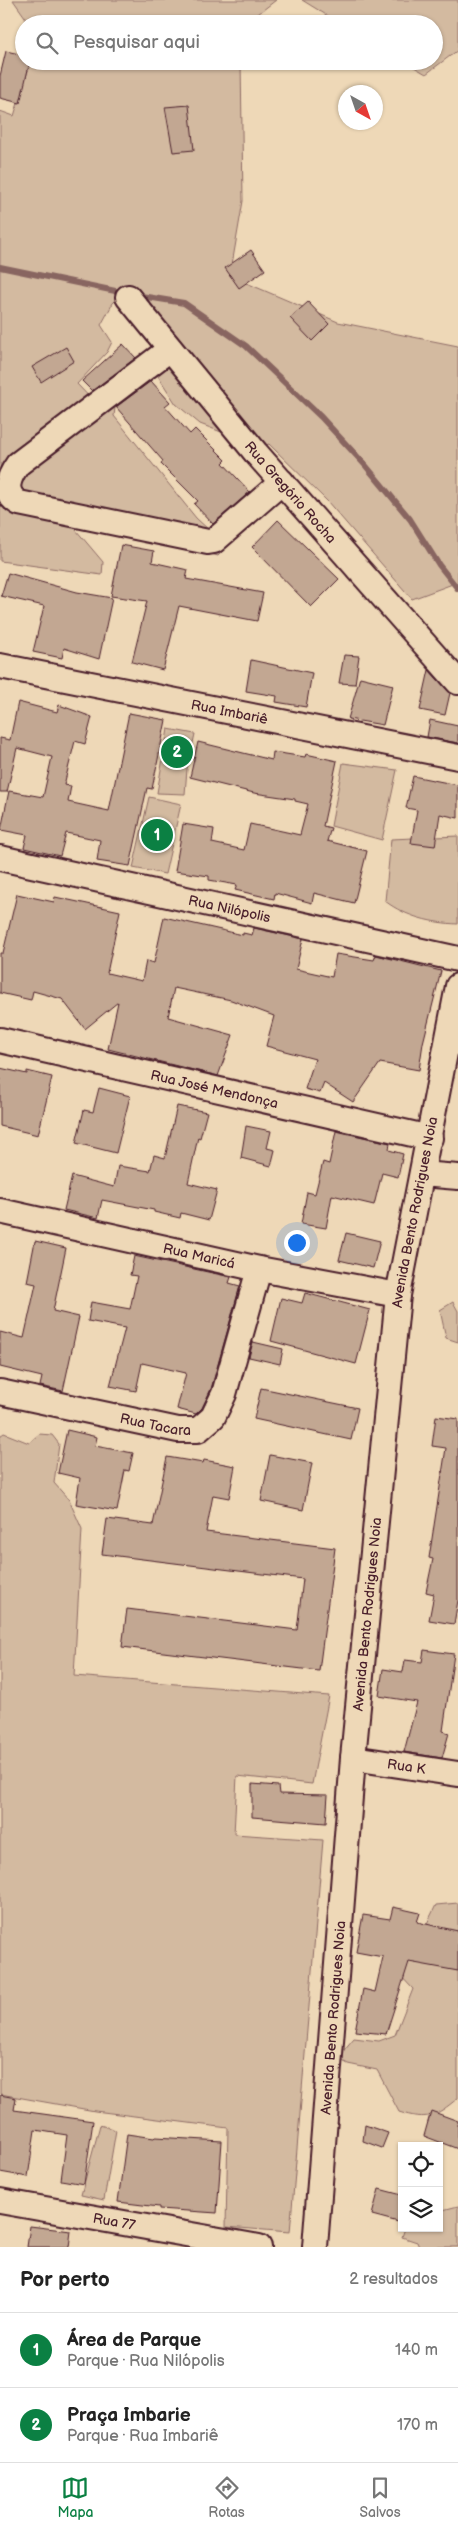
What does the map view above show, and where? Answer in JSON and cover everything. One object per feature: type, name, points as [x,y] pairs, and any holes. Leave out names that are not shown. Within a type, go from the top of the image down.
[{"type":"street","name":"Rua Gregório Rocha","points":[[128,297],[282,482],[458,682]]},
{"type":"street","points":[[170,349],[18,464],[9,476],[8,494],[19,503],[208,542],[214,541],[282,482]]},
{"type":"street","name":"Rua Imbariê","points":[[0,666],[458,757]]},
{"type":"street","name":"Rua Nilópolis","points":[[0,858],[458,959]]},
{"type":"street","name":"Avenida Bento Rodrigues Noia","points":[[316,2247],[353,1758],[398,1295],[458,986]]},
{"type":"street","name":"Rua José Mendonça","points":[[0,1040],[430,1138]]},
{"type":"street","points":[[422,1174],[458,1177]]},
{"type":"street","name":"Rua Maricá","points":[[0,1211],[259,1268],[398,1295]]},
{"type":"street","name":"Rua Tacara","points":[[0,1392],[178,1430],[198,1430],[213,1417],[224,1394],[259,1268]]},
{"type":"street","name":"Rua K","points":[[353,1758],[458,1774]]},
{"type":"street","name":"Rua 77","points":[[0,2201],[259,2247]]},
{"type":"shaded area","points":[[13,0],[276,0],[257,15],[24,15]]},
{"type":"shaded area","points":[[302,0],[458,0],[458,50],[443,61],[443,15],[326,15]]},
{"type":"shaded area","points":[[28,70],[241,70],[243,201],[230,276],[338,322],[458,346],[458,582],[412,599],[327,501],[269,444],[242,453],[224,433],[200,424],[176,404],[158,376],[172,333],[129,286],[113,303],[101,325],[112,342],[107,352],[77,384],[97,405],[111,403],[115,408],[114,416],[196,518],[223,543],[223,551],[218,556],[84,518],[76,530],[103,562],[102,575],[0,561],[0,111],[14,116]]},
{"type":"shaded area","points":[[419,70],[431,70],[426,74]]},
{"type":"shaded area","points":[[168,729],[195,734],[187,769],[185,794],[157,793]]},
{"type":"shaded area","points":[[343,763],[397,770],[382,840],[331,826]]},
{"type":"shaded area","points":[[149,797],[181,804],[165,874],[133,868]]},
{"type":"shaded area","points":[[458,836],[458,924],[439,922],[410,915],[385,901],[391,839]]},
{"type":"shaded area","points":[[453,1302],[458,1311],[458,1342],[446,1338],[440,1310]]},
{"type":"shaded area","points":[[4,1433],[29,1443],[39,1434],[52,1435],[59,1444],[54,1483],[69,1500],[82,1529],[74,1676],[329,1696],[312,1784],[237,1776],[234,1834],[323,1840],[290,2232],[226,2227],[228,2128],[95,2111],[0,2094],[0,1436]]},
{"type":"shaded area","points":[[458,1903],[458,2098],[430,2116],[409,2115],[399,2112],[377,2070],[348,2064],[337,2058],[354,2038],[379,2041],[395,2035],[413,1989],[398,1973],[420,1938],[436,1905]]},
{"type":"shaded area","points":[[100,2125],[116,2130],[104,2200],[81,2195]]},
{"type":"shaded area","points":[[458,2206],[458,2247],[419,2247],[417,2242],[402,2237],[404,2232],[443,2232],[443,2210]]},
{"type":"building","points":[[6,51],[15,53],[15,70],[28,70],[20,103],[0,98],[0,76]]},
{"type":"building","points":[[189,105],[194,150],[173,152],[165,107]]},
{"type":"building","points":[[251,250],[265,270],[239,288],[225,268]]},
{"type":"building","points":[[308,302],[329,324],[312,341],[290,318]]},
{"type":"building","points":[[123,344],[136,358],[92,391],[82,381]]},
{"type":"building","points":[[66,347],[74,361],[41,382],[32,367]]},
{"type":"building","points":[[151,381],[170,402],[165,406],[190,434],[195,429],[226,460],[223,463],[250,492],[213,524],[194,504],[198,501],[161,464],[163,461],[116,407]]},
{"type":"building","points":[[278,520],[339,579],[311,607],[252,547]]},
{"type":"building","points":[[121,545],[154,551],[152,562],[188,570],[186,579],[263,593],[257,621],[179,606],[163,670],[132,662],[147,601],[111,596]]},
{"type":"building","points":[[8,573],[77,592],[112,598],[99,659],[64,648],[62,658],[33,652],[44,606],[1,596]]},
{"type":"building","points":[[344,655],[359,656],[355,684],[339,683]]},
{"type":"building","points":[[251,660],[312,673],[306,707],[276,702],[277,696],[246,691]]},
{"type":"building","points":[[429,670],[450,693],[445,715],[420,710]]},
{"type":"building","points":[[360,677],[393,685],[383,725],[348,719]]},
{"type":"building","points":[[18,702],[57,712],[59,705],[92,717],[85,744],[75,741],[64,785],[71,786],[68,802],[109,811],[129,713],[166,720],[152,789],[147,788],[130,866],[97,861],[100,840],[66,833],[60,856],[24,848],[27,835],[1,830],[9,791],[43,797],[52,757],[17,748],[7,792],[0,792],[0,738],[10,740]]},
{"type":"building","points":[[430,720],[458,726],[458,743],[427,737]]},
{"type":"building","points":[[198,742],[272,760],[273,752],[305,757],[306,754],[337,761],[323,826],[331,828],[327,841],[367,851],[354,903],[314,893],[312,903],[275,893],[274,899],[235,890],[237,885],[209,880],[209,876],[175,871],[183,824],[214,829],[212,843],[244,850],[250,824],[300,835],[308,804],[295,801],[295,799],[254,793],[190,777]]},
{"type":"building","points":[[413,776],[458,785],[458,818],[440,814],[435,846],[411,843],[417,810],[406,808]]},
{"type":"building","points":[[17,894],[54,902],[55,897],[120,911],[107,973],[142,981],[146,961],[154,963],[164,917],[243,935],[243,933],[252,935],[254,928],[303,939],[296,969],[332,977],[336,954],[374,960],[376,955],[441,971],[423,1043],[419,1070],[380,1063],[353,1102],[324,1083],[320,1093],[305,1089],[315,1059],[266,1046],[274,1016],[231,1000],[174,988],[168,1017],[233,1035],[218,1076],[108,1049],[118,1002],[85,1029],[62,999],[33,991],[31,1000],[0,993],[0,953],[3,953]]},
{"type":"building","points":[[0,1068],[27,1074],[27,1071],[52,1077],[38,1135],[0,1126]]},
{"type":"building","points":[[99,1088],[130,1096],[116,1153],[76,1143],[84,1110],[93,1112]]},
{"type":"building","points":[[177,1106],[207,1112],[200,1138],[198,1137],[188,1183],[217,1190],[209,1220],[181,1213],[180,1218],[154,1212],[154,1210],[102,1200],[98,1218],[64,1210],[72,1176],[114,1187],[118,1166],[150,1171],[154,1155],[165,1158]]},
{"type":"building","points":[[246,1126],[271,1131],[267,1148],[275,1150],[271,1166],[241,1158]]},
{"type":"building","points":[[336,1131],[390,1143],[389,1150],[403,1154],[398,1177],[382,1173],[374,1205],[332,1195],[326,1228],[301,1224],[307,1192],[315,1194],[323,1162],[329,1164]]},
{"type":"building","points":[[346,1233],[380,1241],[373,1268],[339,1260]]},
{"type":"building","points":[[35,1241],[66,1248],[53,1311],[79,1317],[63,1391],[40,1386],[42,1377],[0,1367],[0,1332],[24,1338],[36,1284],[27,1282]]},
{"type":"building","points":[[134,1256],[231,1277],[229,1283],[240,1286],[211,1389],[202,1408],[196,1414],[177,1409],[186,1373],[142,1363],[136,1391],[110,1386],[125,1328],[88,1321],[91,1302],[130,1309],[137,1276],[130,1275]]},
{"type":"building","points":[[305,1293],[370,1310],[356,1364],[271,1341],[281,1298],[302,1303]]},
{"type":"building","points":[[253,1342],[283,1349],[280,1364],[249,1357]]},
{"type":"building","points":[[261,1388],[358,1408],[351,1440],[254,1419]]},
{"type":"building","points":[[436,1416],[458,1419],[458,1600],[454,1624],[429,1620],[434,1594],[426,1592],[433,1559],[429,1558],[446,1448],[432,1446]]},
{"type":"building","points":[[67,1430],[97,1437],[95,1446],[133,1453],[129,1471],[125,1470],[117,1511],[76,1504],[80,1478],[58,1473]]},
{"type":"building","points":[[270,1455],[312,1463],[303,1510],[261,1501]]},
{"type":"building","points":[[167,1457],[203,1463],[204,1460],[235,1466],[229,1498],[213,1495],[206,1532],[335,1548],[319,1671],[122,1647],[127,1609],[297,1630],[303,1579],[102,1554],[107,1519],[153,1525]]},
{"type":"building","points":[[424,1650],[454,1654],[443,1731],[449,1733],[442,1758],[404,1752],[417,1702],[379,1696],[383,1669],[403,1672],[405,1660],[422,1662]]},
{"type":"building","points":[[252,1784],[278,1786],[279,1794],[328,1795],[326,1823],[252,1817]]},
{"type":"building","points":[[393,1907],[420,1913],[417,1922],[458,1931],[458,1971],[409,1962],[386,2034],[355,2031],[363,1989],[375,1992],[383,1957],[356,1952],[363,1915],[390,1919]]},
{"type":"building","points":[[0,2095],[16,2098],[14,2110],[93,2121],[84,2184],[61,2180],[67,2135],[35,2130],[28,2177],[0,2172]]},
{"type":"building","points":[[431,2111],[458,2121],[458,2149],[424,2136]]},
{"type":"building","points":[[365,2125],[388,2133],[382,2148],[363,2141]]},
{"type":"building","points":[[127,2134],[154,2138],[222,2141],[217,2213],[159,2209],[159,2207],[118,2202]]},
{"type":"building","points":[[379,2189],[398,2194],[398,2222],[372,2215]]},
{"type":"building","points":[[30,2226],[71,2231],[69,2247],[27,2247]]},
{"type":"waterway","points":[[0,267],[125,293]]},
{"type":"waterway","points":[[135,295],[184,303],[246,346],[321,417],[366,466],[410,519],[439,565],[458,589]]},
{"type":"place","name":"Praça Imbarie","points":[[177,752]]},
{"type":"place","name":"Área de Parque","points":[[157,835]]}]
